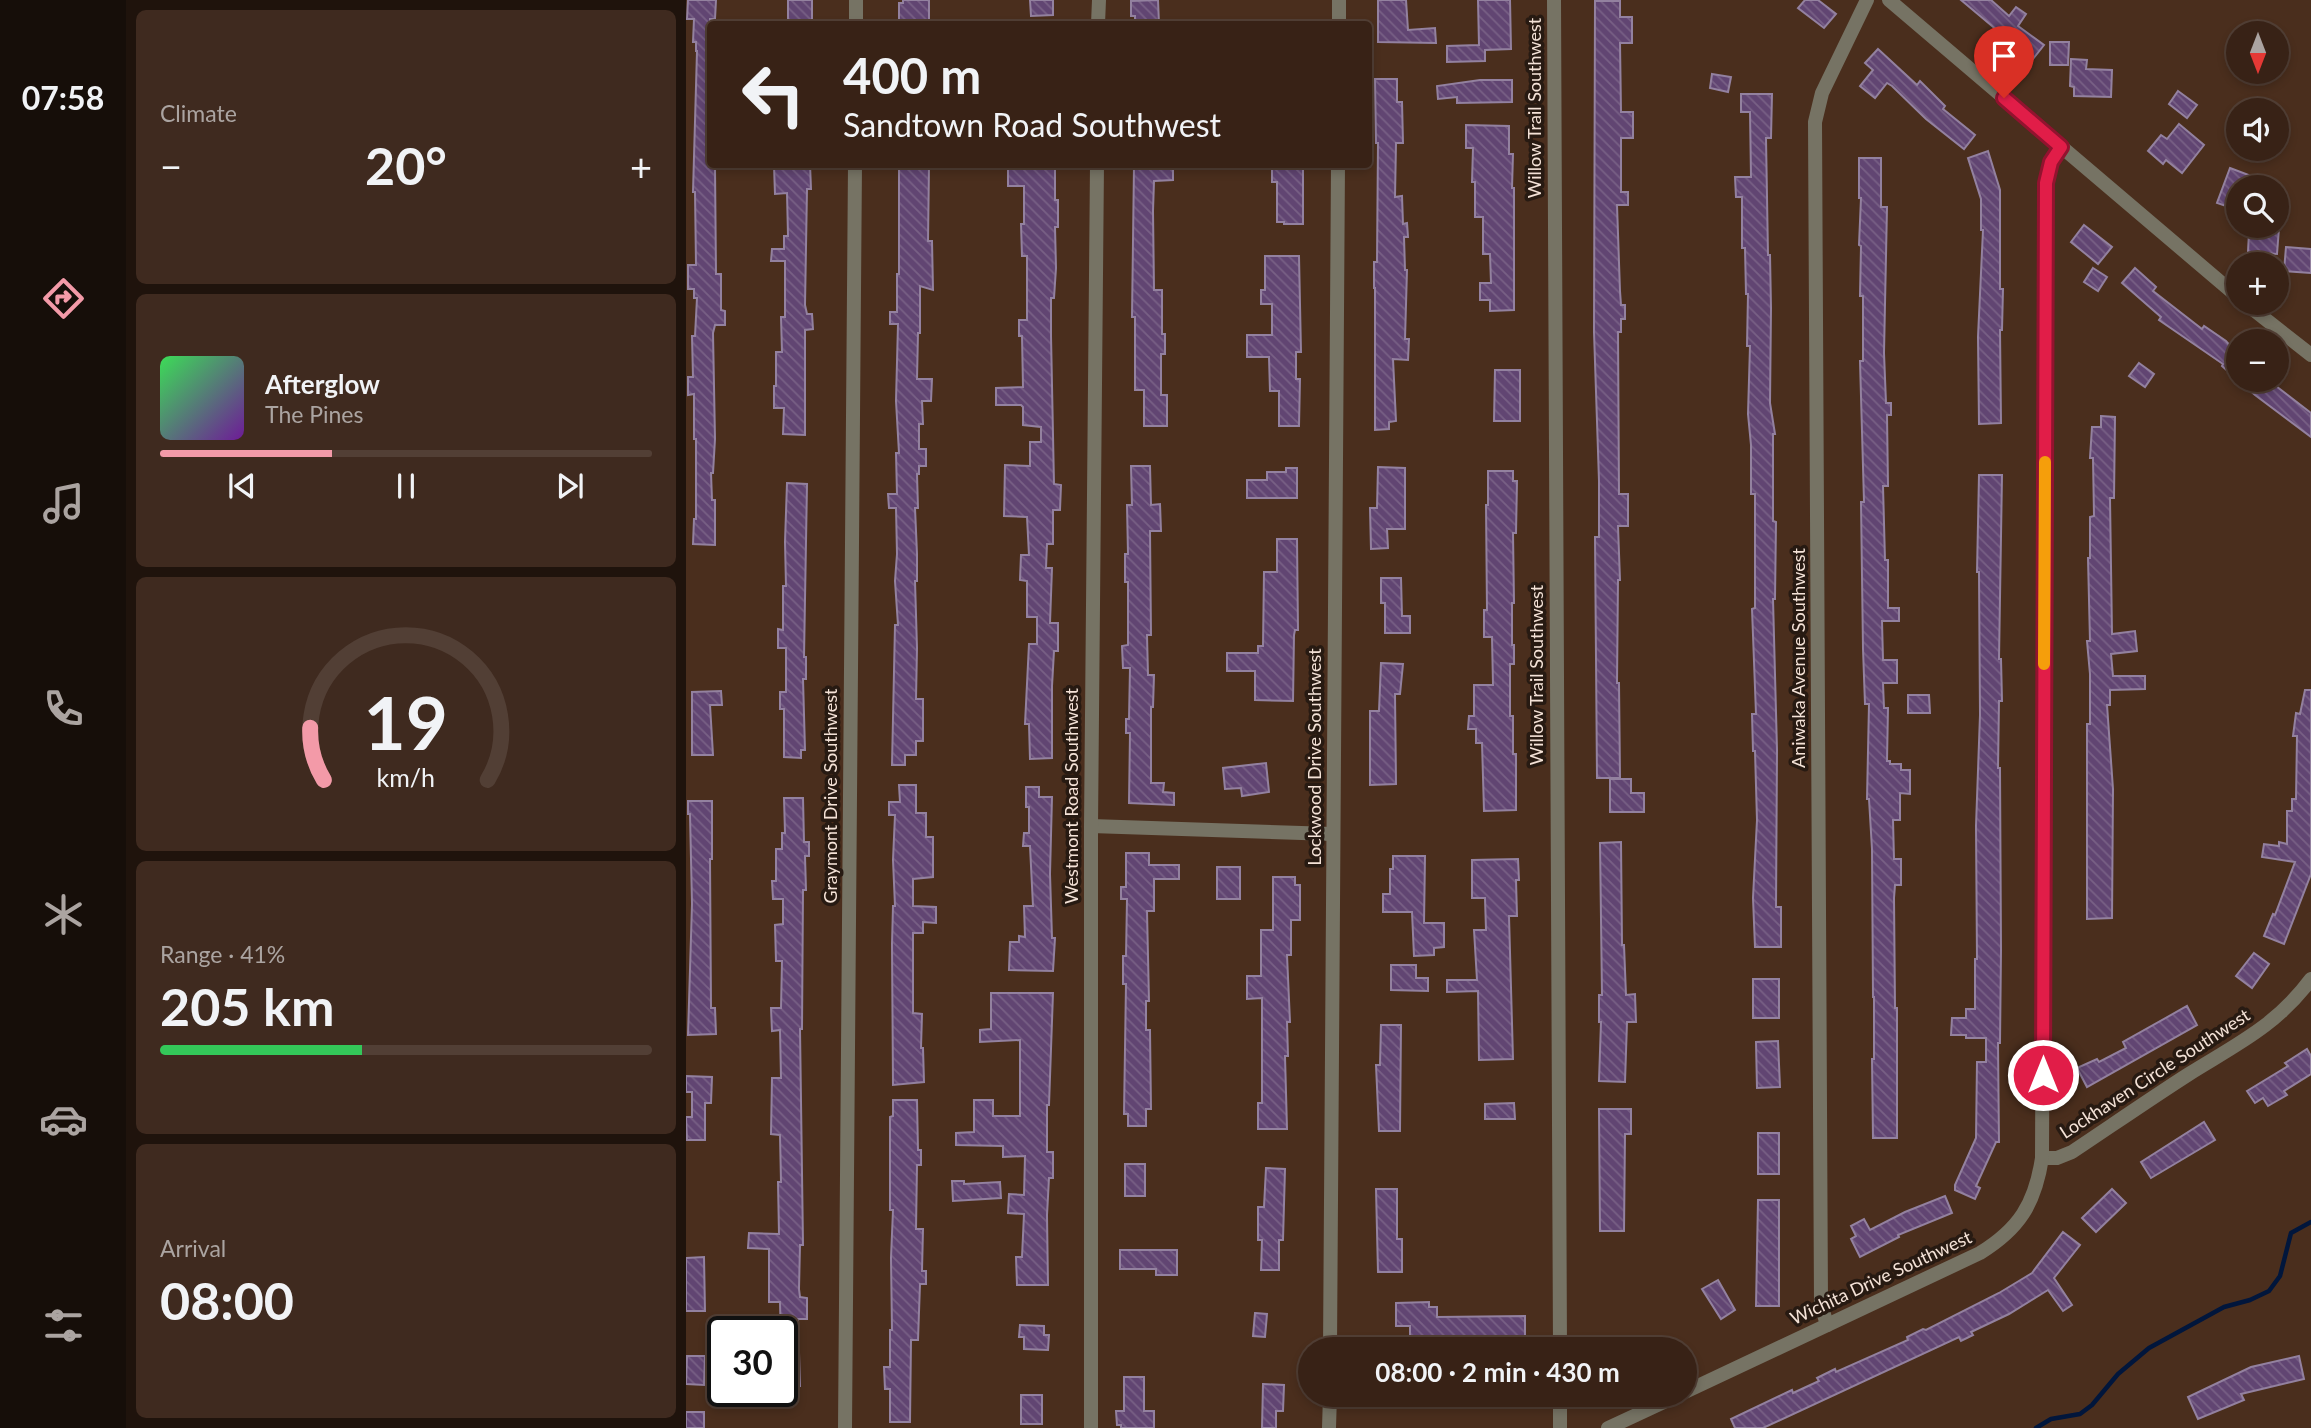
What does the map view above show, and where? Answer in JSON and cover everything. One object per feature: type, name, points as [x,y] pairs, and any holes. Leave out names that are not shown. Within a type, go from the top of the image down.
[{"type":"street","points":[[856,0],[856,21]]},
{"type":"street","points":[[1098,21],[1099,0]]},
{"type":"street","points":[[1339,0],[1339,21]]},
{"type":"street","name":"Willow Trail Southwest","points":[[1554,0],[1560,1337]]},
{"type":"street","name":"Aniwaka Avenue Southwest","points":[[1827,1325],[1821,1304],[1815,122],[1822,93],[1867,0]]},
{"type":"street","points":[[1889,0],[2226,287]]},
{"type":"street","name":"Wichita Drive Southwest","points":[[1697,1386],[1980,1254],[2016,1225],[2029,1205],[2039,1181],[2042,1158],[2046,183],[2051,162],[2061,147]]},
{"type":"street","name":"Graymont Drive Southwest","points":[[845,1428],[855,168]]},
{"type":"street","name":"Westmont Road Southwest","points":[[1091,1428],[1091,826],[1097,168]]},
{"type":"street","name":"Lockwood Drive Southwest","points":[[1330,1337],[1338,168]]},
{"type":"street","points":[[2260,315],[2311,355]]},
{"type":"street","points":[[1091,826],[1334,834]]},
{"type":"street","name":"Lockhaven Circle Southwest","points":[[2042,1158],[2057,1158],[2073,1152],[2190,1074],[2255,1035],[2295,1000],[2311,979]]},
{"type":"street","points":[[1329,1428],[1330,1407]]},
{"type":"street","points":[[1560,1407],[1560,1428]]},
{"type":"street","points":[[1608,1428],[1653,1407]]},
{"type":"building","points":[[688,0],[716,0],[715,19],[707,21],[707,168],[715,168],[716,274],[721,274],[721,310],[725,311],[725,325],[715,325],[713,333],[715,439],[711,473],[712,500],[715,500],[715,545],[693,544],[696,519],[696,439],[694,394],[688,395],[688,377],[693,377],[692,336],[695,336],[697,298],[694,298],[694,289],[688,289],[688,265],[696,265],[693,192],[697,51],[696,42],[693,42],[694,19],[687,19]]},
{"type":"building","points":[[788,0],[812,0],[812,20],[788,21]]},
{"type":"building","points":[[903,0],[929,0],[929,20],[899,20],[899,3],[903,3]]},
{"type":"building","points":[[1030,0],[1053,0],[1053,15],[1031,16]]},
{"type":"building","points":[[1158,0],[1159,21],[1135,21],[1135,16],[1131,16],[1131,1]]},
{"type":"building","points":[[1378,0],[1406,0],[1408,30],[1435,28],[1436,43],[1378,42]]},
{"type":"building","points":[[1478,0],[1510,0],[1511,49],[1485,50],[1485,61],[1447,62],[1447,46],[1479,45]]},
{"type":"building","points":[[1805,0],[1818,0],[1836,14],[1824,28],[1798,8]]},
{"type":"building","points":[[1961,0],[1991,0],[2009,16],[2016,7],[2026,14],[2018,26],[2044,45],[2033,59],[1997,33],[1998,31]]},
{"type":"building","points":[[1595,1],[1620,1],[1620,17],[1632,17],[1632,43],[1620,43],[1621,112],[1633,112],[1633,138],[1621,138],[1621,192],[1628,192],[1628,205],[1617,205],[1621,305],[1625,305],[1625,319],[1621,319],[1621,332],[1618,332],[1619,494],[1628,494],[1628,526],[1618,526],[1620,580],[1617,683],[1620,778],[1597,778],[1595,537],[1599,537],[1599,481],[1594,332]]},
{"type":"building","points":[[2050,42],[2069,42],[2068,65],[2050,65]]},
{"type":"building","points":[[1878,49],[1917,85],[1920,81],[1945,106],[1943,109],[1975,135],[1964,149],[1926,119],[1892,86],[1887,83],[1875,98],[1860,86],[1873,70],[1865,63]]},
{"type":"building","points":[[2071,59],[2087,60],[2086,69],[2112,70],[2111,97],[2074,96],[2074,87],[2070,86]]},
{"type":"building","points":[[1712,74],[1731,77],[1728,92],[1710,88]]},
{"type":"building","points":[[1375,79],[1397,79],[1397,102],[1402,102],[1403,143],[1396,143],[1395,197],[1402,196],[1403,224],[1407,223],[1408,237],[1404,237],[1407,270],[1405,339],[1409,339],[1408,360],[1393,359],[1396,421],[1389,422],[1389,429],[1375,430],[1374,262],[1377,262],[1378,143]]},
{"type":"building","points":[[1480,80],[1512,80],[1512,102],[1457,103],[1457,97],[1438,99],[1437,86]]},
{"type":"building","points":[[2178,91],[2197,105],[2187,118],[2169,104]]},
{"type":"building","points":[[1741,94],[1772,94],[1771,138],[1766,138],[1771,308],[1770,403],[1775,434],[1773,599],[1777,750],[1776,907],[1781,907],[1781,947],[1755,947],[1753,898],[1757,820],[1752,714],[1756,714],[1752,609],[1755,608],[1755,494],[1751,494],[1748,414],[1750,346],[1747,346],[1748,294],[1745,248],[1742,248],[1742,197],[1736,197],[1735,177],[1751,177],[1750,112],[1741,112]]},
{"type":"building","points":[[2179,124],[2204,145],[2182,173],[2166,160],[2163,164],[2148,151],[2161,135],[2167,139]]},
{"type":"building","points":[[1466,125],[1509,126],[1509,154],[1513,154],[1514,188],[1514,310],[1490,311],[1490,300],[1480,300],[1480,283],[1491,283],[1490,254],[1483,254],[1483,217],[1475,217],[1473,148],[1466,148]]},
{"type":"building","points":[[1988,151],[2000,190],[2000,289],[2003,289],[2000,330],[2001,423],[1979,424],[1978,337],[1983,230],[1981,199],[1968,158]]},
{"type":"building","points":[[1859,158],[1881,158],[1881,207],[1887,207],[1884,353],[1886,403],[1891,403],[1891,415],[1887,415],[1888,486],[1883,486],[1885,560],[1888,560],[1888,608],[1899,608],[1899,621],[1882,621],[1883,660],[1897,660],[1897,683],[1883,683],[1884,708],[1888,708],[1887,761],[1890,761],[1890,764],[1901,764],[1901,770],[1910,770],[1910,794],[1900,793],[1900,820],[1893,820],[1894,859],[1901,859],[1901,885],[1895,885],[1894,898],[1897,1138],[1873,1138],[1872,849],[1867,799],[1869,704],[1865,704],[1863,649],[1861,502],[1864,502],[1860,361],[1863,361],[1863,296],[1860,296]]},
{"type":"building","points":[[774,168],[810,168],[811,189],[807,189],[805,305],[807,314],[812,314],[813,329],[805,330],[805,435],[783,434],[784,408],[774,408],[776,352],[782,352],[781,317],[785,317],[785,261],[771,261],[772,249],[784,249],[784,236],[788,236],[787,193],[775,194]]},
{"type":"building","points":[[899,168],[929,168],[928,241],[932,241],[933,290],[920,286],[917,379],[932,379],[931,401],[922,401],[923,424],[919,424],[919,449],[926,449],[926,466],[919,466],[918,508],[915,508],[916,699],[923,699],[923,741],[916,741],[916,755],[905,755],[905,765],[892,765],[895,625],[898,625],[895,581],[897,554],[896,508],[889,508],[888,494],[897,494],[896,453],[899,453],[896,401],[898,324],[890,324],[890,312],[897,312]]},
{"type":"building","points":[[1008,168],[1055,168],[1058,227],[1055,227],[1056,268],[1054,298],[1051,298],[1051,336],[1054,484],[1061,485],[1060,510],[1053,510],[1053,544],[1047,544],[1046,568],[1052,568],[1050,623],[1058,623],[1058,651],[1054,651],[1052,686],[1052,758],[1030,759],[1029,724],[1025,724],[1029,644],[1037,644],[1037,617],[1027,617],[1027,581],[1020,580],[1021,555],[1029,555],[1027,517],[1004,516],[1005,465],[1030,466],[1030,442],[1041,442],[1041,427],[1023,425],[1021,405],[996,405],[996,388],[1023,387],[1019,320],[1027,320],[1027,256],[1022,256],[1021,224],[1024,224],[1024,186],[1008,186]]},
{"type":"building","points":[[1134,168],[1173,168],[1173,180],[1154,181],[1153,211],[1154,290],[1162,290],[1165,354],[1161,354],[1161,395],[1167,395],[1167,426],[1144,426],[1144,390],[1135,390],[1135,317],[1132,317]]},
{"type":"building","points":[[1272,168],[1303,168],[1303,224],[1277,222],[1277,182],[1272,182]]},
{"type":"building","points":[[2230,168],[2249,175],[2227,175]]},
{"type":"building","points":[[2226,179],[2226,206],[2217,203]]},
{"type":"building","points":[[2084,225],[2112,247],[2098,264],[2071,242]]},
{"type":"building","points":[[2249,238],[2278,238],[2277,252],[2248,252]]},
{"type":"building","points":[[2286,247],[2311,249],[2311,273],[2289,271],[2289,252],[2286,252]]},
{"type":"building","points":[[1265,256],[1299,256],[1301,352],[1296,352],[1296,379],[1300,379],[1299,426],[1279,426],[1279,391],[1270,391],[1269,357],[1247,357],[1247,335],[1272,335],[1272,304],[1261,304],[1261,290],[1265,290]]},
{"type":"building","points":[[2093,268],[2107,277],[2098,291],[2084,282]]},
{"type":"building","points":[[2135,268],[2156,287],[2153,291],[2202,329],[2204,326],[2226,341],[2226,370],[2223,364],[2159,320],[2161,317],[2122,283]]},
{"type":"building","points":[[2139,363],[2154,374],[2145,387],[2129,376]]},
{"type":"building","points":[[1495,370],[1520,370],[1520,421],[1494,421]]},
{"type":"building","points":[[2252,392],[2284,392],[2311,413],[2311,437]]},
{"type":"building","points":[[2101,416],[2115,417],[2114,498],[2110,498],[2112,634],[2135,631],[2137,651],[2111,654],[2113,676],[2145,676],[2145,689],[2110,690],[2110,705],[2107,705],[2113,789],[2112,918],[2087,919],[2087,724],[2090,724],[2088,558],[2090,517],[2094,516],[2093,458],[2090,458],[2092,427],[2101,427]]},
{"type":"building","points":[[1131,466],[1150,466],[1151,505],[1160,504],[1161,531],[1150,531],[1151,635],[1147,635],[1148,675],[1154,675],[1151,707],[1151,783],[1164,783],[1163,792],[1174,793],[1174,805],[1129,803],[1130,733],[1126,733],[1126,719],[1129,719],[1130,668],[1123,668],[1122,646],[1128,645],[1125,554],[1128,554],[1127,505],[1132,505]]},
{"type":"building","points":[[1378,467],[1405,468],[1405,529],[1387,529],[1388,548],[1371,549],[1370,508],[1377,508]]},
{"type":"building","points":[[1286,468],[1297,468],[1297,498],[1247,498],[1247,480],[1267,480],[1267,472],[1286,472]]},
{"type":"building","points":[[1488,471],[1513,471],[1513,481],[1517,481],[1516,533],[1513,533],[1514,664],[1510,664],[1510,716],[1513,716],[1513,754],[1516,754],[1516,810],[1484,811],[1482,743],[1476,743],[1476,729],[1468,729],[1469,716],[1474,716],[1474,685],[1493,685],[1492,637],[1484,637],[1484,610],[1487,610]]},
{"type":"building","points":[[1979,475],[2002,475],[1999,659],[2002,701],[1999,701],[1998,768],[2001,950],[1999,1142],[1996,1142],[1976,1186],[1980,1188],[1975,1199],[1955,1190],[1955,1185],[1976,1138],[1977,1062],[1986,1062],[1986,1038],[1951,1035],[1952,1018],[1966,1018],[1966,1009],[1975,1009],[1976,826],[1980,715],[1977,572]]},
{"type":"building","points":[[787,483],[807,484],[804,657],[806,679],[803,679],[805,750],[801,750],[801,758],[784,757],[784,709],[780,709],[780,692],[786,692],[786,648],[778,648],[778,629],[783,630],[783,586],[786,586]]},
{"type":"building","points":[[1277,539],[1297,539],[1298,630],[1295,630],[1294,635],[1293,701],[1255,700],[1255,671],[1227,671],[1227,653],[1258,653],[1258,646],[1263,646],[1264,572],[1277,572]]},
{"type":"building","points":[[1381,578],[1401,578],[1402,616],[1410,616],[1410,633],[1385,633],[1385,603],[1381,603]]},
{"type":"building","points":[[1381,663],[1403,664],[1400,694],[1395,694],[1396,784],[1370,785],[1370,711],[1379,711]]},
{"type":"building","points":[[2305,690],[2311,690],[2311,874],[2284,944],[2264,936],[2295,862],[2262,857],[2264,844],[2287,844],[2287,811],[2292,811],[2292,799],[2296,799],[2297,736],[2293,736],[2296,713],[2300,714]]},
{"type":"building","points":[[721,691],[722,705],[710,705],[713,755],[692,755],[692,692]]},
{"type":"building","points":[[1908,695],[1929,695],[1930,713],[1908,713]]},
{"type":"building","points":[[1266,763],[1269,792],[1242,796],[1241,788],[1225,789],[1223,768]]},
{"type":"building","points":[[1610,779],[1631,779],[1631,793],[1644,793],[1644,812],[1610,812]]},
{"type":"building","points":[[899,785],[916,785],[916,813],[926,813],[926,837],[933,837],[933,877],[913,879],[913,906],[936,907],[936,923],[923,922],[923,933],[913,933],[913,1013],[922,1014],[924,1082],[893,1085],[895,815],[889,815],[889,802],[900,802]]},
{"type":"building","points":[[1026,787],[1039,787],[1039,797],[1052,797],[1050,874],[1052,938],[1055,938],[1053,971],[1009,970],[1010,942],[1019,942],[1019,936],[1025,937],[1024,906],[1033,906],[1030,846],[1023,846],[1024,833],[1029,833]]},
{"type":"building","points":[[784,798],[803,798],[804,842],[809,842],[809,856],[805,856],[806,890],[803,890],[800,1029],[803,1245],[800,1245],[799,1289],[800,1297],[807,1298],[807,1319],[780,1316],[780,1302],[769,1302],[769,1249],[748,1248],[749,1233],[779,1234],[780,1135],[771,1134],[772,1078],[781,1078],[780,1030],[772,1031],[771,1008],[781,1008],[782,961],[776,961],[775,925],[783,924],[783,899],[773,899],[772,881],[776,881],[776,849],[782,849],[782,833],[785,833]]},
{"type":"building","points":[[688,801],[712,801],[711,1008],[715,1008],[716,1034],[688,1035],[692,904]]},
{"type":"building","points":[[1621,842],[1622,945],[1626,995],[1635,994],[1636,1022],[1627,1022],[1625,1082],[1599,1081],[1599,995],[1602,995],[1600,843]]},
{"type":"building","points":[[1126,853],[1149,853],[1149,865],[1179,865],[1179,879],[1154,879],[1154,911],[1147,911],[1149,1001],[1146,1001],[1146,1030],[1150,1030],[1151,1109],[1146,1109],[1146,1126],[1128,1126],[1128,1114],[1124,1114],[1126,984],[1123,984],[1123,956],[1126,956],[1127,899],[1121,899],[1121,887],[1126,887]]},
{"type":"building","points":[[1393,856],[1425,856],[1424,923],[1444,923],[1444,947],[1434,948],[1434,955],[1414,956],[1412,912],[1383,912],[1383,894],[1390,894]]},
{"type":"building","points":[[1518,859],[1517,916],[1509,916],[1513,1059],[1479,1060],[1478,991],[1447,992],[1447,980],[1477,980],[1474,930],[1486,930],[1485,898],[1472,898],[1472,860]]},
{"type":"building","points":[[1217,867],[1240,867],[1240,899],[1217,899]]},
{"type":"building","points":[[1273,877],[1295,877],[1295,885],[1300,885],[1300,920],[1291,920],[1291,955],[1287,955],[1290,1022],[1287,1022],[1288,1056],[1285,1056],[1287,1129],[1258,1129],[1258,1103],[1262,1103],[1262,998],[1247,999],[1247,976],[1261,976],[1261,930],[1273,930]]},
{"type":"building","points":[[2254,953],[2269,964],[2252,988],[2236,976]]},
{"type":"building","points":[[1391,965],[1416,965],[1416,978],[1428,978],[1428,991],[1391,990]]},
{"type":"building","points":[[1753,979],[1779,979],[1779,1018],[1753,1018]]},
{"type":"building","points":[[991,993],[1053,993],[1047,1105],[1047,1152],[1053,1152],[1053,1178],[1049,1178],[1047,1215],[1048,1285],[1017,1285],[1016,1257],[1022,1257],[1024,1214],[1008,1213],[1009,1194],[1024,1195],[1025,1156],[1003,1157],[1003,1146],[956,1145],[956,1133],[974,1132],[974,1100],[993,1100],[993,1116],[1020,1116],[1020,1040],[980,1042],[980,1030],[991,1029]]},
{"type":"building","points":[[2187,1006],[2197,1025],[2087,1087],[2077,1068],[2097,1059],[2099,1062],[2126,1048],[2123,1042]]},
{"type":"building","points":[[1381,1025],[1401,1025],[1400,1131],[1379,1131],[1376,1065],[1380,1065]]},
{"type":"building","points":[[1778,1041],[1780,1087],[1757,1088],[1756,1042]]},
{"type":"building","points":[[2307,1049],[2311,1056],[2311,1074],[2284,1091],[2287,1095],[2268,1106],[2263,1098],[2255,1103],[2247,1091],[2288,1066],[2285,1063]]},
{"type":"building","points":[[686,1076],[712,1077],[711,1103],[705,1103],[705,1140],[687,1140],[686,1117],[692,1117],[692,1092],[686,1092]]},
{"type":"building","points":[[893,1100],[917,1100],[918,1150],[921,1150],[921,1165],[917,1165],[916,1229],[923,1229],[922,1271],[926,1271],[926,1284],[920,1284],[918,1340],[911,1340],[910,1422],[890,1422],[890,1389],[885,1389],[884,1367],[890,1367],[892,1330],[893,1210],[890,1210],[890,1117],[893,1116]]},
{"type":"building","points":[[1514,1103],[1515,1119],[1485,1119],[1485,1104]]},
{"type":"building","points":[[1599,1109],[1631,1109],[1631,1134],[1625,1134],[1624,1231],[1600,1231]]},
{"type":"building","points":[[2204,1122],[2215,1140],[2151,1178],[2141,1162]]},
{"type":"building","points":[[1758,1133],[1779,1133],[1779,1174],[1758,1174]]},
{"type":"building","points":[[1125,1164],[1145,1164],[1145,1196],[1125,1196]]},
{"type":"building","points":[[1266,1168],[1285,1169],[1283,1240],[1279,1240],[1279,1270],[1261,1270],[1262,1240],[1258,1240],[1258,1207],[1264,1207]]},
{"type":"building","points":[[952,1181],[964,1181],[964,1184],[1000,1182],[1001,1198],[953,1201]]},
{"type":"building","points":[[1376,1189],[1397,1189],[1397,1239],[1402,1239],[1402,1272],[1378,1272]]},
{"type":"building","points":[[2112,1189],[2126,1203],[2096,1232],[2082,1218]]},
{"type":"building","points":[[1945,1196],[1952,1213],[1898,1235],[1899,1237],[1860,1257],[1851,1239],[1856,1236],[1851,1226],[1864,1219],[1870,1230]]},
{"type":"building","points":[[1758,1200],[1779,1200],[1779,1306],[1756,1306]]},
{"type":"building","points":[[2063,1232],[2080,1245],[2054,1278],[2072,1305],[2063,1311],[2048,1290],[2009,1314],[1971,1332],[1973,1335],[1961,1341],[1959,1337],[1763,1428],[1735,1428],[1731,1419],[1792,1390],[1793,1393],[1819,1381],[1817,1378],[1835,1369],[1836,1372],[1908,1340],[1907,1337],[1999,1293],[2032,1273]]},
{"type":"building","points":[[1120,1250],[1177,1250],[1177,1275],[1156,1275],[1156,1269],[1120,1269]]},
{"type":"building","points":[[704,1257],[705,1311],[686,1311],[686,1258]]},
{"type":"building","points":[[1718,1280],[1735,1310],[1721,1319],[1702,1289]]},
{"type":"building","points":[[1429,1302],[1429,1307],[1437,1307],[1437,1317],[1525,1316],[1525,1337],[1410,1337],[1410,1326],[1396,1326],[1396,1303]]},
{"type":"building","points":[[1255,1313],[1267,1314],[1265,1337],[1253,1336]]},
{"type":"building","points":[[798,1319],[800,1386],[798,1386]]},
{"type":"building","points":[[1020,1325],[1044,1326],[1044,1335],[1049,1335],[1048,1350],[1024,1349],[1024,1337],[1019,1337]]},
{"type":"building","points":[[687,1356],[705,1356],[704,1385],[686,1384]]},
{"type":"building","points":[[2299,1356],[2304,1379],[2241,1394],[2244,1400],[2198,1419],[2188,1397],[2251,1367]]},
{"type":"building","points":[[1124,1377],[1144,1377],[1144,1411],[1154,1411],[1154,1428],[1121,1428],[1121,1425],[1117,1425],[1116,1411],[1124,1411]]},
{"type":"building","points":[[1263,1384],[1284,1385],[1283,1411],[1276,1411],[1276,1428],[1262,1428]]},
{"type":"building","points":[[1021,1395],[1042,1395],[1042,1424],[1021,1424]]},
{"type":"building","points":[[686,1412],[704,1412],[704,1428],[686,1428]]},
{"type":"waterway","points":[[2036,1428],[2051,1419],[2080,1414],[2092,1405],[2118,1374],[2149,1348],[2224,1307],[2250,1300],[2269,1291],[2280,1276],[2291,1233],[2311,1222]]},
{"type":"slow traffic","points":[[2044,664],[2045,462]]},
{"type":"route","points":[[2004,98],[2061,147],[2051,162],[2046,183],[2043,1075]]}]
